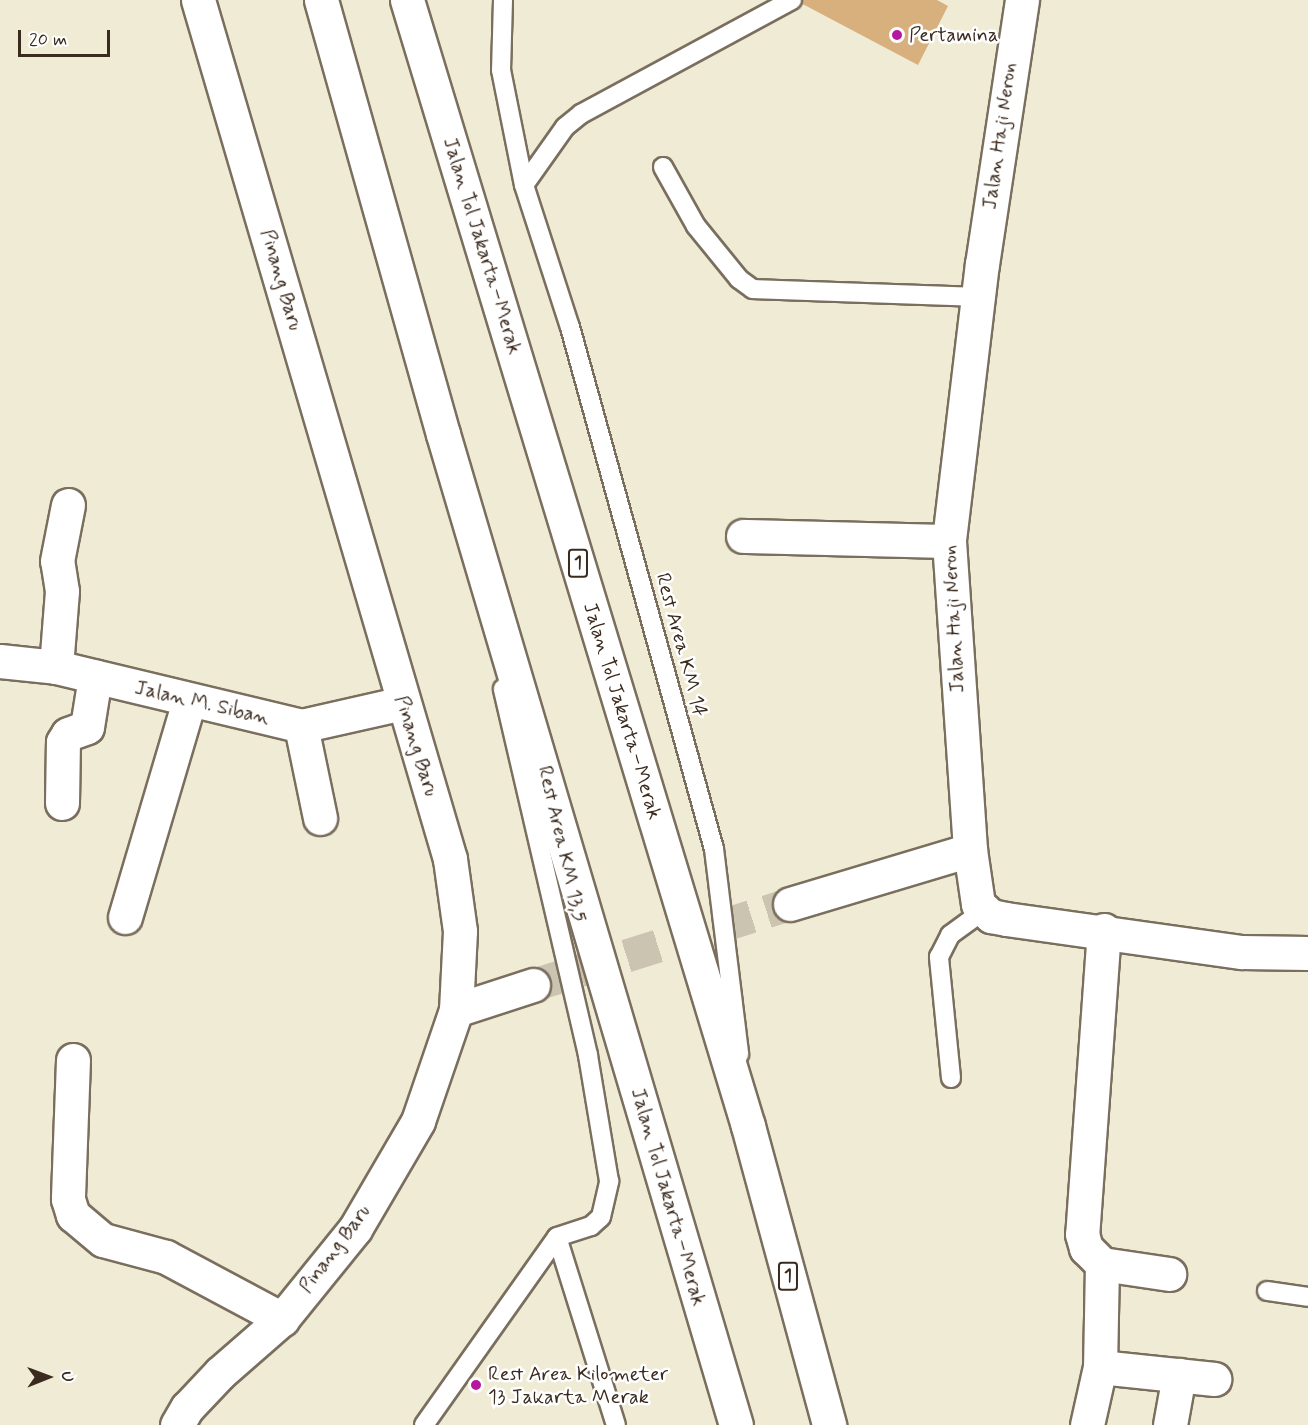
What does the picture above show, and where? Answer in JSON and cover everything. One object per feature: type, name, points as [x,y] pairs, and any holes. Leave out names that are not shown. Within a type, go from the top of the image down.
[{"type":"main road","name":"Pinang Baru","points":[[177,1425],[187,1408],[220,1373],[282,1319],[355,1229],[418,1121],[456,1010],[460,931],[450,859],[198,0]]},
{"type":"main road","name":"Jalan Tol Jakarta–Merak","points":[[321,0],[443,434],[736,1425]]},
{"type":"main road","name":"Jalan Tol Jakarta–Merak","points":[[407,0],[748,1126],[829,1425]]},
{"type":"main road","name":"Jalan Haji Neron","points":[[975,877],[949,541],[978,297],[1022,0]]},
{"type":"main road","points":[[56,667],[62,591],[57,561],[68,504]]},
{"type":"main road","points":[[743,536],[949,541]]},
{"type":"main road","name":"Jalan M. Siban","points":[[0,661],[56,667],[189,701],[301,726],[403,703]]},
{"type":"main road","points":[[63,803],[63,742],[68,734],[88,724],[95,677]]},
{"type":"main road","points":[[125,916],[189,701]]},
{"type":"main road","points":[[301,726],[320,818]]},
{"type":"main road","points":[[790,904],[975,877],[1005,920],[1104,930],[1242,952],[1308,953]]},
{"type":"main road","points":[[1104,930],[1083,1234],[1086,1248],[1102,1264],[1169,1274]]},
{"type":"main road","points":[[456,1010],[533,984]]},
{"type":"main road","points":[[73,1060],[68,1199],[73,1215],[103,1240],[166,1257],[282,1319]]},
{"type":"main road","points":[[1087,1425],[1100,1367],[1102,1264]]},
{"type":"main road","points":[[1100,1367],[1214,1379]]},
{"type":"main road","points":[[1170,1425],[1179,1375]]},
{"type":"lane","name":"Rest Area KM 14","points":[[503,0],[501,70],[524,185],[570,327],[714,849],[748,1126]]},
{"type":"lane","points":[[524,185],[565,127],[581,114],[792,0]]},
{"type":"lane","points":[[663,167],[696,226],[739,279],[753,289],[978,297]]},
{"type":"lane","name":"Rest Area KM 13,5","points":[[443,434],[605,1145],[609,1181],[601,1217],[591,1226],[557,1237]]},
{"type":"lane","points":[[951,1078],[939,957],[975,877]]},
{"type":"lane","points":[[424,1425],[557,1237]]},
{"type":"lane","points":[[557,1237],[616,1425]]},
{"type":"lane","points":[[1267,1291],[1308,1298]]},
{"type":"building","name":"Pertamina","points":[[795,0],[937,0],[948,6],[918,65]]},
{"type":"tunnel","points":[[533,985],[790,904]]},
{"type":"place","name":"Pertamina","points":[[897,35]]},
{"type":"place","name":"Rest Area Kilometer 13 Jakarta Merak","points":[[476,1385]]}]
